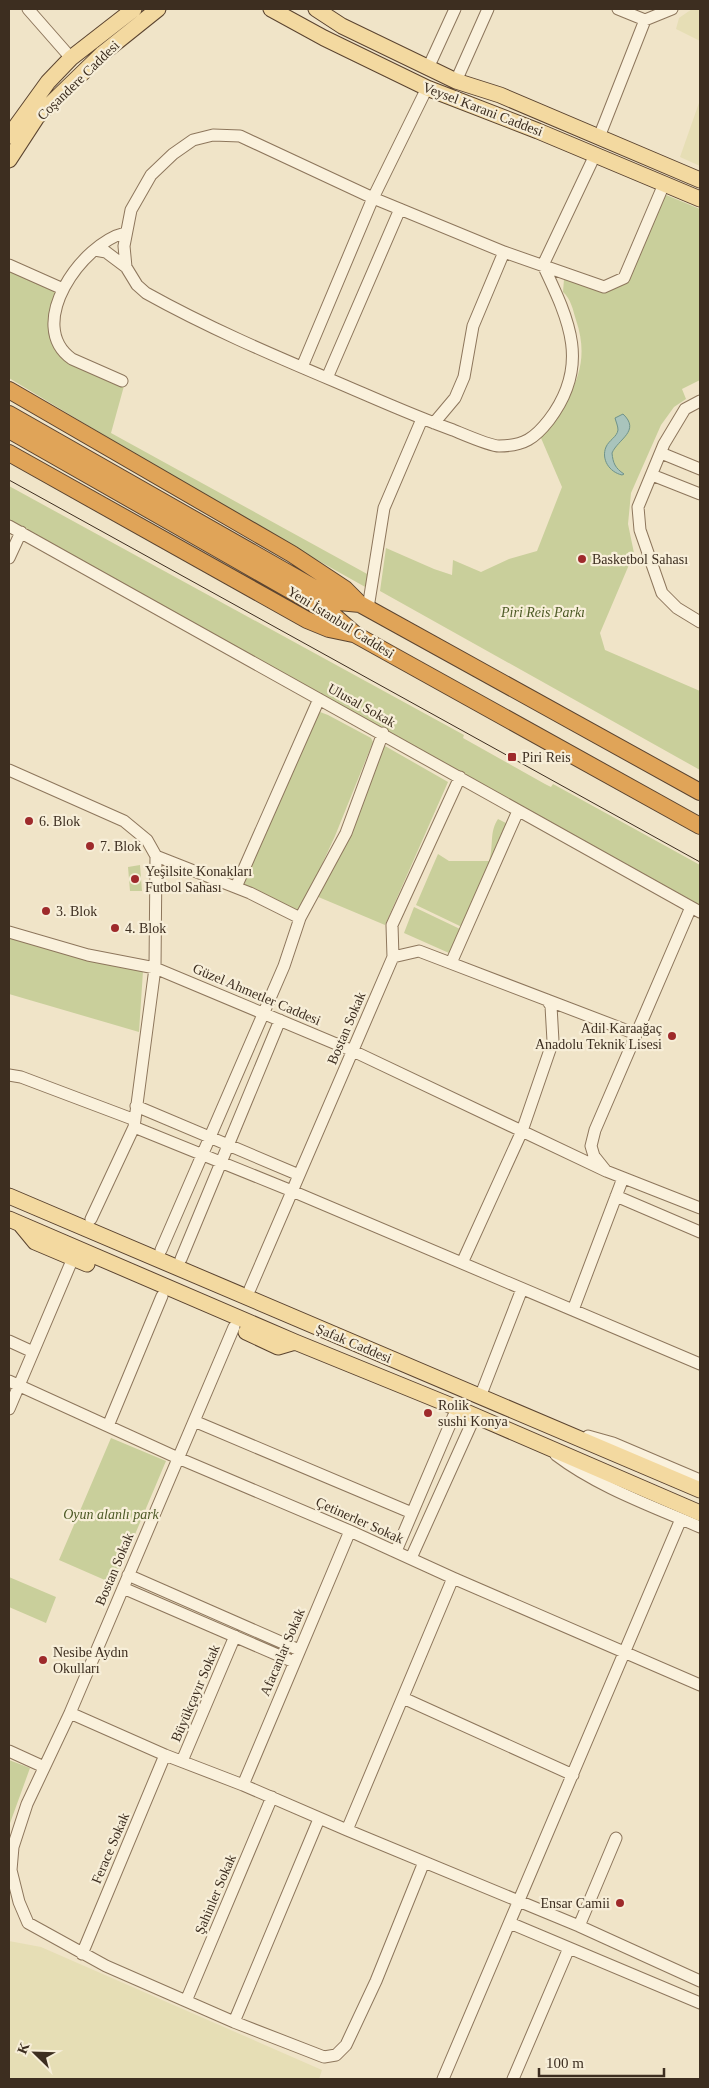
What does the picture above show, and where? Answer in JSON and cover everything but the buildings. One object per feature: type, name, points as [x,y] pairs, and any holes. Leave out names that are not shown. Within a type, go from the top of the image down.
[{"type":"highway","points":[[11,390],[292,554],[364,606]]},
{"type":"highway","name":"Yeni İstanbul Caddesi","points":[[9,414],[339,602],[364,606],[700,792]]},
{"type":"highway","name":"Yeni İstanbul Caddesi","points":[[9,430],[332,614],[356,635],[700,826]]},
{"type":"highway","points":[[9,453],[307,620],[329,629],[356,635]]},
{"type":"main road","name":"Coşandere Caddesi","points":[[9,133],[48,82],[72,58],[134,9]]},
{"type":"main road","name":"Coşandere Caddesi","points":[[9,160],[20,141],[43,111],[103,53],[158,9]]},
{"type":"main road","name":"Veysel Karani Caddesi","points":[[271,9],[324,38],[427,88],[538,131],[700,199]]},
{"type":"main road","name":"Veysel Karani Caddesi","points":[[316,9],[342,26],[456,81],[500,95],[700,180]]},
{"type":"main road","name":"Şafak Caddesi","points":[[9,1196],[700,1490]]},
{"type":"main road","points":[[29,1204],[44,1201],[91,1219],[296,1308],[304,1322]]},
{"type":"main road","points":[[14,1221],[35,1242],[278,1347],[295,1342]]},
{"type":"main road","name":"Şafak Caddesi","points":[[14,1221],[700,1513]]},
{"type":"main road","points":[[594,1467],[602,1448]]},
{"type":"street","points":[[28,9],[72,58]]},
{"type":"street","points":[[428,68],[455,9]]},
{"type":"street","points":[[456,81],[488,9]]},
{"type":"street","points":[[618,9],[645,20],[672,9]]},
{"type":"street","points":[[599,137],[645,20]]},
{"type":"street","points":[[302,367],[374,198],[427,88]]},
{"type":"street","points":[[126,267],[125,233],[131,210],[150,175],[173,154],[193,140],[214,135],[240,136],[400,209],[504,252],[604,287],[624,278],[664,184]]},
{"type":"street","points":[[543,265],[595,155]]},
{"type":"street","points":[[327,378],[400,209]]},
{"type":"street","points":[[122,380],[72,359],[65,354],[57,341],[54,316],[72,274],[95,250],[114,235],[125,233]]},
{"type":"street","points":[[95,250],[106,252],[126,267],[136,284],[146,293],[231,337],[434,423],[496,447],[519,444],[538,435],[553,414],[566,390],[574,366],[565,311],[543,265]]},
{"type":"street","points":[[434,423],[455,398],[464,377],[474,326],[504,252]]},
{"type":"street","points":[[9,265],[64,289]]},
{"type":"street","points":[[700,401],[685,409],[661,452],[638,507],[640,530],[662,593],[677,608],[700,622]]},
{"type":"street","points":[[364,606],[384,508],[422,418]]},
{"type":"street","points":[[661,452],[700,469]]},
{"type":"street","points":[[652,475],[700,494]]},
{"type":"street","name":"Ulusal Sokak","points":[[9,526],[383,733],[696,910]]},
{"type":"street","points":[[9,558],[21,532]]},
{"type":"street","points":[[236,887],[319,698]]},
{"type":"street","points":[[161,1250],[262,1012],[284,966],[300,918],[346,833],[383,733]]},
{"type":"street","points":[[9,770],[124,821],[147,840],[156,856],[155,968],[134,1123],[91,1219]]},
{"type":"street","name":"Bostan Sokak","points":[[250,1289],[393,957],[392,925],[460,777]]},
{"type":"street","points":[[451,964],[518,810]]},
{"type":"street","points":[[156,856],[236,887],[300,918]]},
{"type":"street","points":[[606,1171],[594,1156],[591,1146],[595,1130],[636,1034],[696,910]]},
{"type":"street","name":"Güzel Ahmetler Caddesi","points":[[9,932],[88,955],[155,968],[353,1051],[606,1171],[700,1208]]},
{"type":"street","points":[[393,957],[419,951],[636,1034]]},
{"type":"street","points":[[462,1263],[522,1131],[553,1041],[551,1006],[547,1000]]},
{"type":"street","points":[[181,1259],[280,1020]]},
{"type":"street","points":[[9,1074],[21,1077],[134,1123],[202,1155],[292,1191],[700,1364]]},
{"type":"street","points":[[136,1106],[299,1175]]},
{"type":"street","points":[[573,1310],[623,1178]]},
{"type":"street","points":[[616,1196],[700,1232]]},
{"type":"street","points":[[9,1410],[14,1383],[33,1352],[73,1258]]},
{"type":"street","points":[[480,1397],[522,1289]]},
{"type":"street","points":[[108,1426],[162,1296]]},
{"type":"street","name":"Bostan Sokak","points":[[234,1327],[70,1713],[27,1804],[13,1847],[11,1870],[19,1902],[28,1923],[82,1954],[234,2022],[324,2057],[336,2055],[346,2045],[376,1980],[424,1862]]},
{"type":"street","points":[[9,1341],[33,1352]]},
{"type":"street","name":"Çetinerler Sokak","points":[[14,1383],[178,1458],[350,1531],[453,1578],[700,1685]]},
{"type":"street","points":[[396,1552],[456,1408]]},
{"type":"street","points":[[411,1558],[475,1416]]},
{"type":"street","points":[[194,1421],[412,1513]]},
{"type":"street","points":[[552,1428],[613,1444],[700,1480]]},
{"type":"street","points":[[542,1445],[573,1468],[593,1479],[700,1527]]},
{"type":"street","points":[[443,2079],[681,1519]]},
{"type":"street","name":"Afacanlar Sokak","points":[[243,1785],[350,1531]]},
{"type":"street","points":[[128,1575],[300,1650]]},
{"type":"street","points":[[347,1830],[453,1578]]},
{"type":"street","points":[[123,1588],[294,1662]]},
{"type":"street","name":"Büyükçayır Sokak","points":[[182,1761],[235,1636]]},
{"type":"street","points":[[402,1698],[573,1775]]},
{"type":"street","points":[[70,1713],[165,1755],[243,1785],[579,1926],[700,1981]]},
{"type":"street","points":[[9,1751],[44,1767]]},
{"type":"street","name":"Ferace Sokak","points":[[82,1954],[165,1755]]},
{"type":"street","name":"Şahinler Sokak","points":[[186,2001],[272,1798]]},
{"type":"street","points":[[234,2022],[319,1818]]},
{"type":"street","points":[[579,1926],[616,1838]]},
{"type":"street","points":[[510,1923],[700,2004]]},
{"type":"street","points":[[513,2079],[569,1948]]},
{"type":"shaded area","points":[[692,9],[700,9],[700,41],[676,29],[679,18]]},
{"type":"shaded area","points":[[700,100],[700,166],[680,157]]},
{"type":"shaded area","points":[[9,1941],[41,1947],[322,2070],[319,2079],[9,2079]]},
{"type":"green space","name":"Piri Reis Parkı","points":[[659,192],[700,209],[700,380],[682,389],[686,399],[674,407],[661,425],[631,493],[628,524],[634,553],[600,633],[605,650],[700,691],[700,770],[380,591],[386,548],[452,575],[453,560],[481,572],[509,559],[537,551],[562,487],[541,438],[568,397],[580,369],[580,338],[570,301],[563,292],[564,279],[599,289],[624,279]]},
{"type":"green space","points":[[9,267],[62,291],[48,321],[58,352],[70,360],[124,386],[111,433],[369,575],[367,588],[221,506],[9,378]]},
{"type":"green space","points":[[9,486],[464,735],[463,738],[545,784],[551,787],[553,784],[700,865],[700,905],[9,520]]},
{"type":"green space","points":[[320,712],[371,738],[373,742],[335,836],[312,886],[297,912],[243,885],[316,715]]},
{"type":"green space","points":[[385,746],[448,782],[385,925],[316,896],[378,750]]},
{"type":"green space","points":[[498,819],[510,825],[464,928],[416,905],[438,854],[449,861],[489,861],[493,829]]},
{"type":"green space","name":"Yeşilsite Konakları Futbol Sahası","points":[[140,865],[142,891],[130,891],[128,867]]},
{"type":"green space","points":[[414,907],[460,929],[449,953],[404,933]]},
{"type":"green space","points":[[9,933],[143,971],[139,1032],[9,994]]},
{"type":"green space","name":"Oyun alanlı park","points":[[111,1438],[166,1461],[114,1584],[59,1560]]},
{"type":"green space","points":[[9,1577],[56,1597],[46,1623],[9,1607]]},
{"type":"green space","points":[[9,1760],[30,1768],[9,1826]]},
{"type":"water","points":[[623,414],[630,425],[629,430],[612,453],[615,465],[624,474],[622,475],[613,471],[607,464],[605,452],[606,447],[618,430],[615,418]]},
{"type":"tram line","points":[[9,480],[700,862]]},
{"type":"place","name":"Basketbol Sahası","points":[[582,559]]},
{"type":"place","name":"Piri Reis","points":[[512,757]]},
{"type":"place","name":"6. Blok","points":[[29,821]]},
{"type":"place","name":"7. Blok","points":[[90,846]]},
{"type":"place","name":"Yeşilsite Konakları Futbol Sahası","points":[[135,879]]},
{"type":"place","name":"3. Blok","points":[[46,911]]},
{"type":"place","name":"4. Blok","points":[[115,928]]},
{"type":"place","name":"Adil Karaağaç Anadolu Teknik Lisesi","points":[[672,1036]]},
{"type":"place","name":"Rolik sushi Konya","points":[[428,1413]]},
{"type":"place","name":"Nesibe Aydın Okulları","points":[[43,1660]]},
{"type":"place","name":"Ensar Camii","points":[[620,1903]]}]
